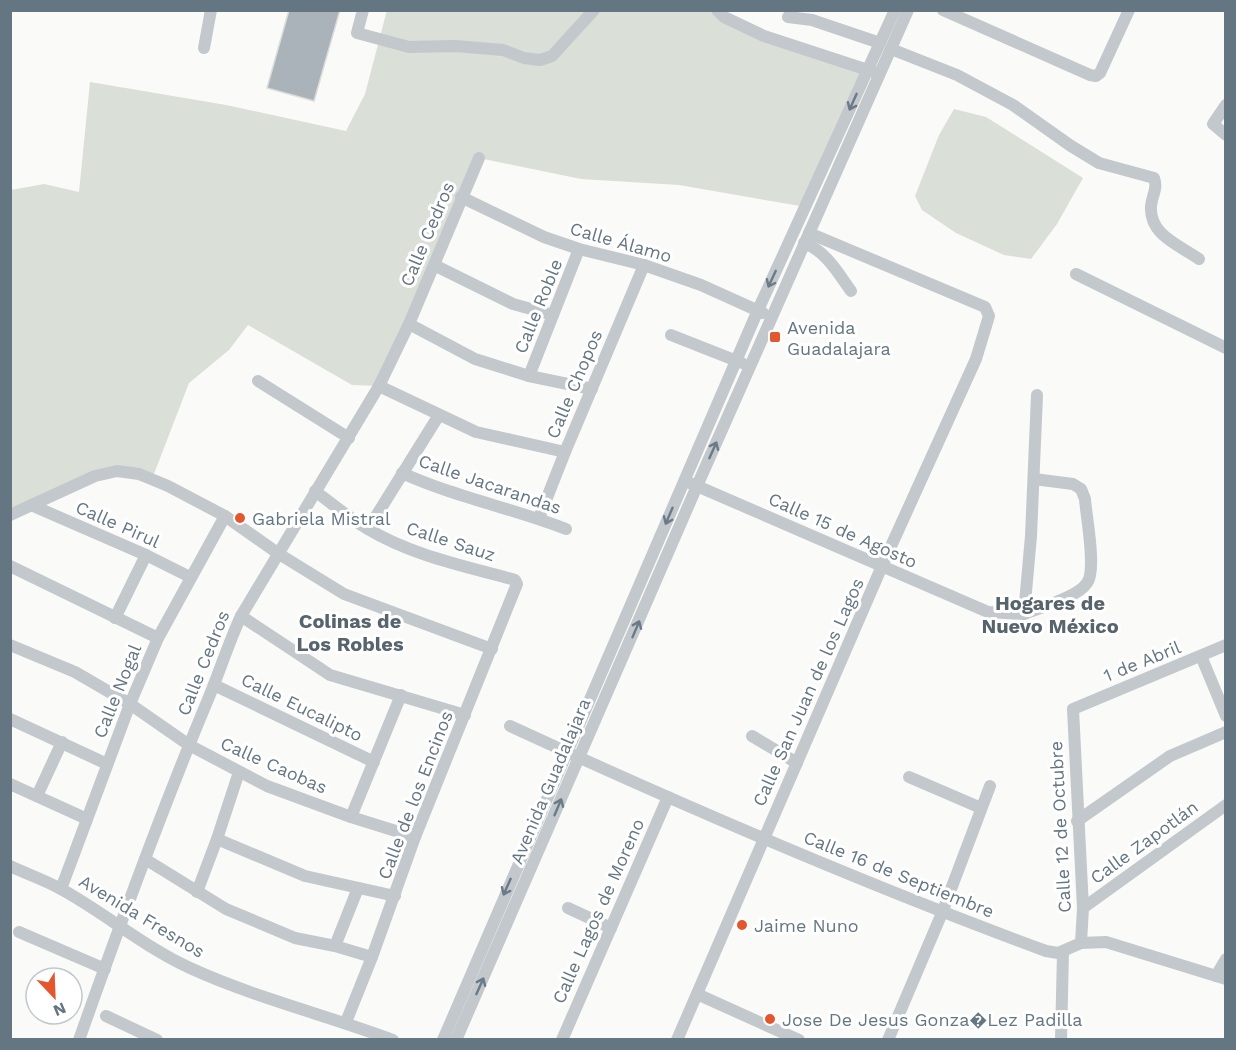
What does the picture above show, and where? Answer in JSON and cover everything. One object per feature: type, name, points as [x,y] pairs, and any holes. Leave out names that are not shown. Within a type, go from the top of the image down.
[{"type":"street","points":[[204,48],[211,10]]},
{"type":"street","points":[[363,10],[357,33],[409,46],[455,46],[503,50],[524,58],[540,60],[552,56],[594,10]]},
{"type":"street","points":[[717,10],[724,17],[764,36],[880,74]]},
{"type":"street","name":"Avenida Guadalajara","points":[[443,1040],[502,900],[622,660],[880,74],[894,10]]},
{"type":"street","name":"Avenida Guadalajara","points":[[456,1040],[573,755],[610,654],[758,310],[867,69],[886,46],[909,10]]},
{"type":"street","points":[[943,10],[1096,76],[1100,73],[1129,10]]},
{"type":"street","points":[[788,17],[812,20],[886,46],[957,75],[1013,105],[1071,147],[1099,163],[1154,178],[1157,186],[1151,206],[1153,221],[1160,234],[1199,259]]},
{"type":"street","points":[[1226,105],[1213,124],[1226,135]]},
{"type":"street","name":"Calle Cedros","points":[[79,1040],[145,859],[214,685],[227,645],[241,616],[379,386],[409,324],[479,158]]},
{"type":"street","name":"Calle Álamo","points":[[461,197],[528,230],[579,249],[644,265],[701,285],[773,316]]},
{"type":"street","points":[[807,238],[831,262],[851,291]]},
{"type":"street","name":"Calle San Juan de los Lagos","points":[[677,1040],[882,566],[976,359],[988,324],[989,316],[985,307],[807,238]]},
{"type":"street","name":"Calle Roble","points":[[529,376],[579,249]]},
{"type":"street","points":[[434,265],[513,304],[553,315]]},
{"type":"street","name":"Calle Chopos","points":[[539,518],[644,265]]},
{"type":"street","points":[[1076,274],[1226,348]]},
{"type":"street","points":[[409,324],[475,358],[529,376],[592,390]]},
{"type":"street","points":[[671,335],[751,368]]},
{"type":"street","points":[[258,381],[349,438]]},
{"type":"street","points":[[379,386],[476,432],[565,452]]},
{"type":"street","points":[[722,392],[736,399]]},
{"type":"street","points":[[1034,479],[1073,484],[1081,489],[1085,499],[1091,567],[1089,582],[1079,591],[1024,614],[1031,536],[1036,395]]},
{"type":"street","points":[[368,529],[439,415]]},
{"type":"street","points":[[10,516],[95,476],[111,471],[126,471],[160,482],[225,516],[279,554],[353,599],[492,649]]},
{"type":"street","name":"Calle Jacarandas","points":[[402,473],[428,485],[539,518],[566,529]]},
{"type":"street","name":"Calle 15 de Agosto","points":[[684,480],[988,612],[1024,614]]},
{"type":"street","name":"Calle Sauz","points":[[315,491],[368,529],[423,555],[517,582]]},
{"type":"street","name":"Calle Pirul","points":[[31,506],[146,555],[190,577]]},
{"type":"street","name":"Calle Nogal","points":[[61,889],[130,704],[158,638],[225,516]]},
{"type":"street","name":"Calle Nogal","points":[[115,618],[146,555]]},
{"type":"street","points":[[10,566],[158,638]]},
{"type":"street","points":[[647,567],[660,573]]},
{"type":"street","name":"Calle de los Encinos","points":[[346,1022],[395,896],[415,837],[517,582]]},
{"type":"street","points":[[241,616],[330,675],[465,715]]},
{"type":"street","name":"Calle Caobas","points":[[10,645],[75,672],[130,704],[189,746],[267,786],[415,837]]},
{"type":"street","name":"1 de Abril","points":[[1073,709],[1226,645]]},
{"type":"street","points":[[610,654],[622,660]]},
{"type":"street","points":[[1201,656],[1226,716]]},
{"type":"street","name":"Calle Eucalipto","points":[[214,685],[374,762]]},
{"type":"street","points":[[351,816],[401,695]]},
{"type":"street","name":"Calle 12 de Octubre","points":[[1073,709],[1083,908],[1082,943]]},
{"type":"street","points":[[10,719],[107,764]]},
{"type":"street","name":"Calle 16 de Septiembre","points":[[510,726],[668,797],[942,913],[1046,951],[1063,952]]},
{"type":"street","points":[[1077,821],[1170,756],[1226,732]]},
{"type":"street","points":[[752,736],[797,763]]},
{"type":"street","points":[[37,796],[62,742]]},
{"type":"street","points":[[197,892],[218,839],[239,772]]},
{"type":"street","points":[[909,777],[981,808]]},
{"type":"street","points":[[10,784],[87,819]]},
{"type":"street","points":[[888,1040],[942,913],[990,786]]},
{"type":"street","name":"Calle Lagos de Moreno","points":[[562,1040],[668,797]]},
{"type":"street","name":"Calle Zapotlán","points":[[1083,908],[1226,805]]},
{"type":"street","points":[[218,839],[304,876],[395,896]]},
{"type":"street","points":[[145,859],[226,909],[295,938],[335,946],[372,957]]},
{"type":"street","name":"Avenida Fresnos","points":[[10,866],[61,889],[122,926],[154,949],[189,968],[265,999],[346,1022],[393,1040]]},
{"type":"street","points":[[335,946],[358,888]]},
{"type":"street","points":[[568,908],[611,928]]},
{"type":"street","points":[[19,932],[105,969]]},
{"type":"street","points":[[1061,1040],[1063,952],[1082,943],[1099,941],[1221,977],[1226,959]]},
{"type":"street","points":[[697,994],[799,1040]]},
{"type":"street","points":[[106,1016],[157,1040]]},
{"type":"shaded area","points":[[387,10],[717,11],[724,17],[867,69],[806,207],[679,185],[581,179],[479,158],[379,386],[352,385],[248,325],[229,350],[189,383],[152,479],[111,471],[11,515],[11,190],[44,184],[79,192],[90,82],[226,105],[346,131],[365,94]]},
{"type":"shaded area","points":[[954,109],[986,117],[1083,178],[1057,224],[1031,259],[1004,255],[956,233],[922,210],[915,196],[939,135]]},
{"type":"building","points":[[289,10],[340,10],[314,101],[267,88]]},
{"type":"place","name":"Avenida Guadalajara","points":[[775,337]]},
{"type":"place","name":"Gabriela Mistral","points":[[240,518]]},
{"type":"place","name":"Jaime Nuno","points":[[742,925]]},
{"type":"place","name":"Jose De Jesus Gonza�Lez Padilla","points":[[770,1019]]},
{"type":"district","name":"Hogares de Nuevo México","points":[[1050,614]]},
{"type":"district","name":"Colinas de Los Robles","points":[[350,632]]}]
